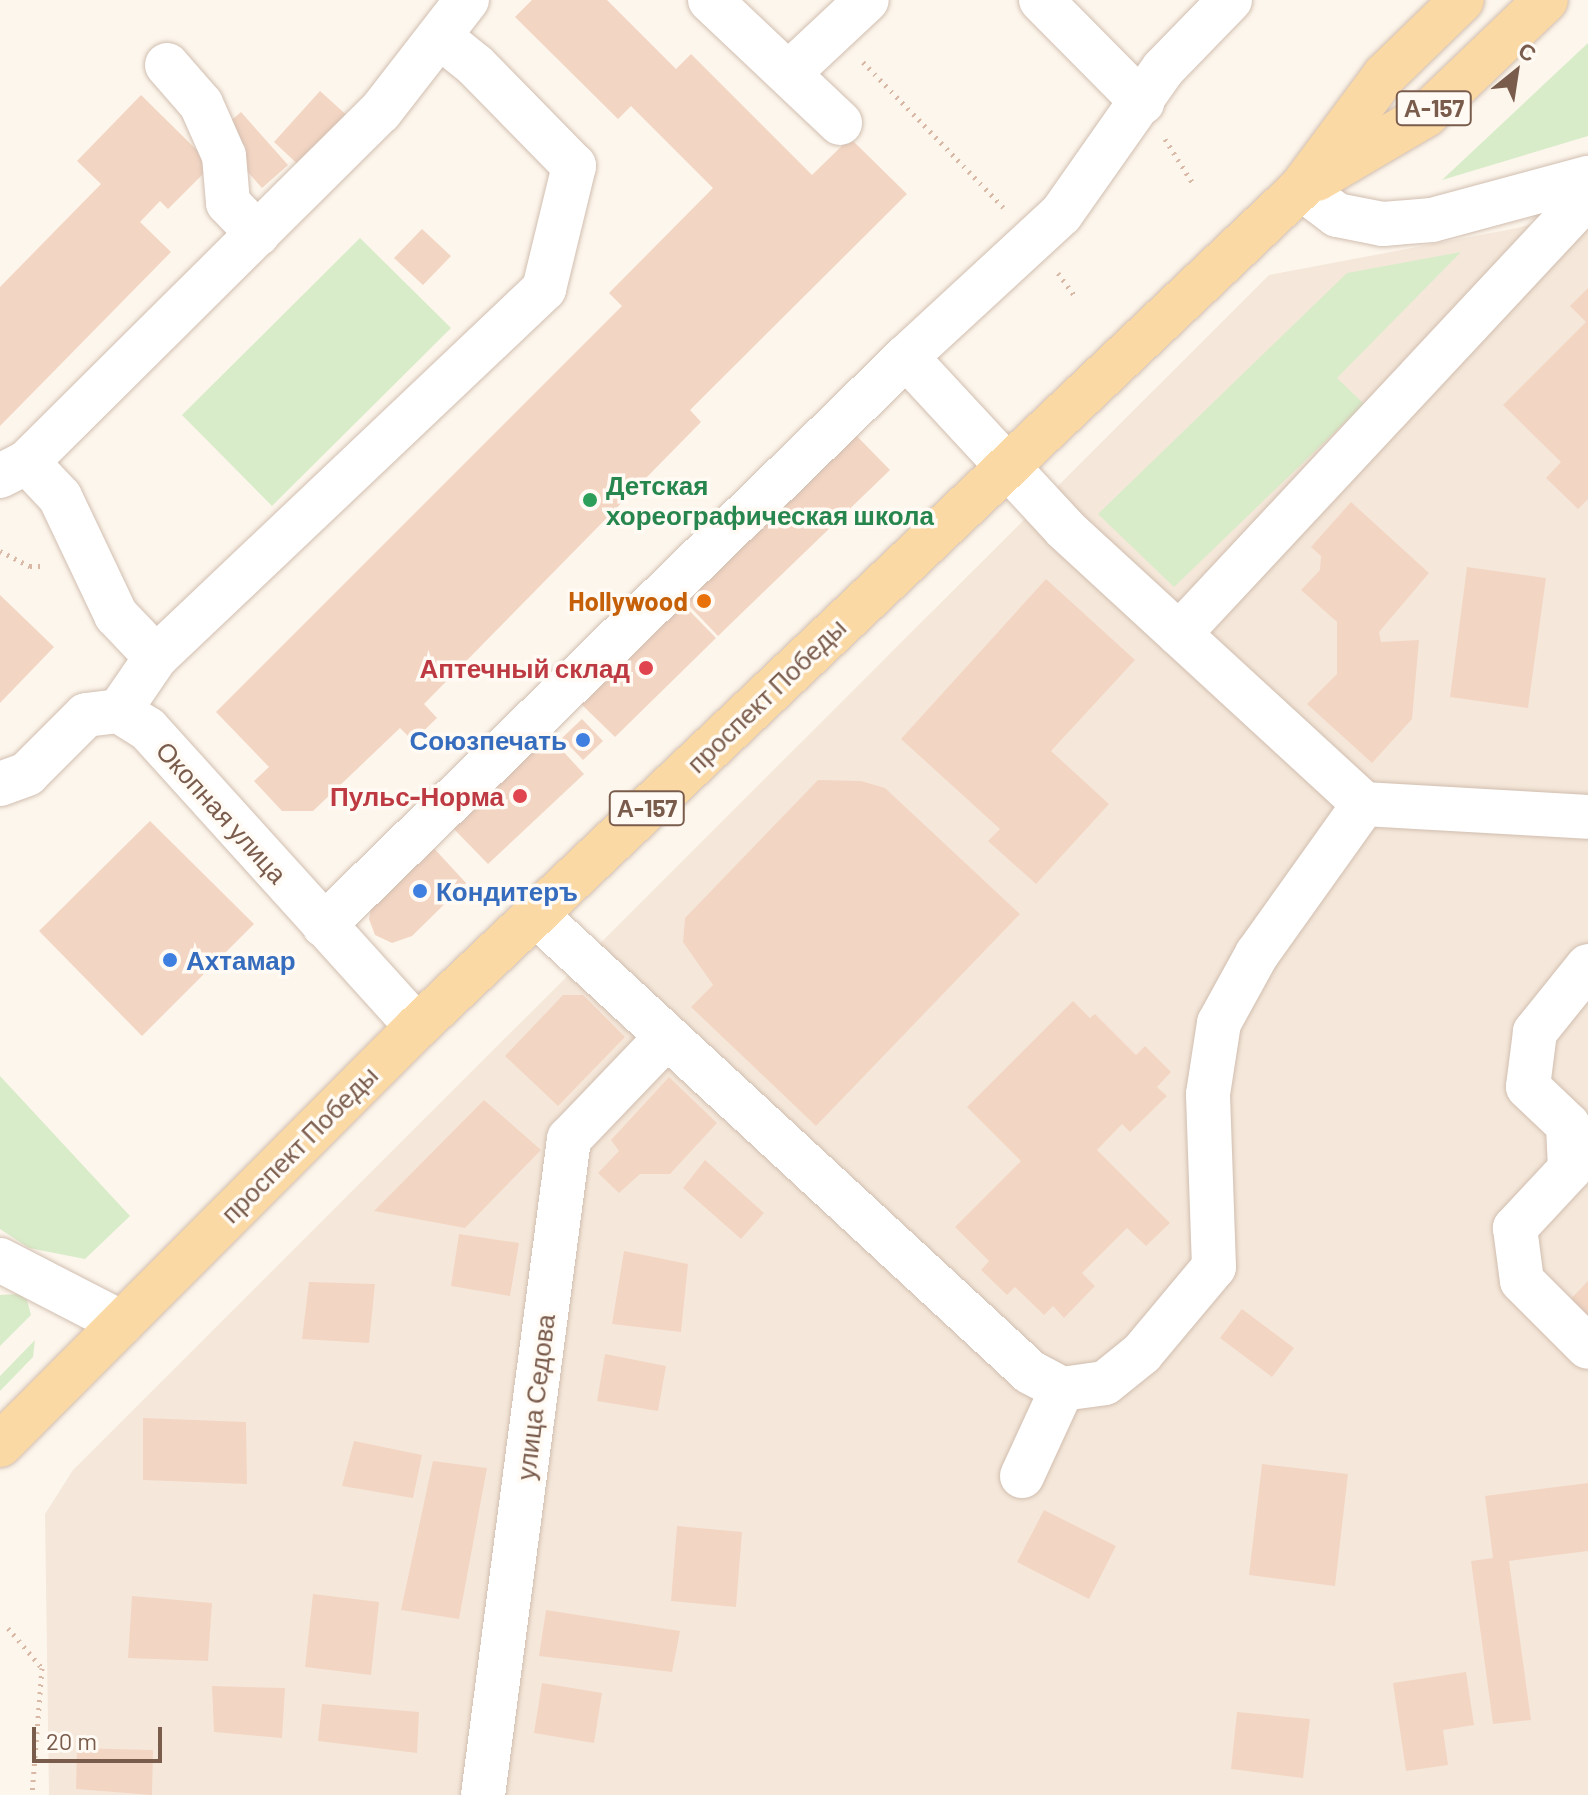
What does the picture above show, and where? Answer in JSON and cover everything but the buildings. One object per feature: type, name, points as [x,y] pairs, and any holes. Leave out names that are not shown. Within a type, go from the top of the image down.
[{"type":"main road","name":"проспект Победы","points":[[1,1447],[417,1027],[1301,188],[1385,75],[1462,0]]},
{"type":"main road","name":"проспект Победы","points":[[1301,188],[1426,115],[1546,0]]},
{"type":"street","points":[[156,657],[116,615],[60,497],[14,469],[380,112],[467,0]]},
{"type":"street","points":[[710,0],[790,72],[840,123]]},
{"type":"street","points":[[790,72],[867,0]]},
{"type":"street","points":[[1041,0],[1142,102]]},
{"type":"street","points":[[324,925],[906,357],[1061,214],[1163,69],[1230,0]]},
{"type":"street","points":[[0,784],[27,774],[86,715],[119,711],[156,657],[544,289],[574,166],[475,65],[439,36]]},
{"type":"street","points":[[167,65],[201,104],[224,156],[228,203],[258,234]]},
{"type":"street","points":[[1301,188],[1337,215],[1383,224],[1432,220],[1588,178]]},
{"type":"street","points":[[1179,634],[1588,196]]},
{"type":"street","points":[[906,357],[1065,529],[1364,804],[1588,817]]},
{"type":"street","name":"Окопная улица","points":[[119,711],[148,729],[417,1027]]},
{"type":"street","points":[[536,915],[1030,1372],[1062,1389],[1105,1383],[1142,1353],[1214,1267],[1208,1094],[1219,1023],[1257,954],[1364,804]]},
{"type":"street","points":[[1588,966],[1535,1032],[1528,1087],[1568,1125],[1570,1169],[1515,1228],[1522,1281],[1588,1347]]},
{"type":"street","name":"улица Седова","points":[[483,1795],[569,1139],[666,1038]]},
{"type":"street","points":[[0,1260],[122,1323]]},
{"type":"street","points":[[1022,1476],[1062,1389]]},
{"type":"path","points":[[834,32],[1033,239],[1074,295]]},
{"type":"path","points":[[8,1628],[42,1668],[32,1795]]},
{"type":"shaded area","points":[[1588,209],[1588,1795],[49,1795],[45,1514],[73,1470],[1269,275],[1517,228]]},
{"type":"green space","points":[[1588,43],[1588,136],[1442,180]]},
{"type":"green space","points":[[360,238],[451,328],[272,506],[182,415]]},
{"type":"green space","points":[[1461,252],[1337,378],[1364,404],[1174,587],[1098,514],[1347,273]]},
{"type":"green space","points":[[0,1076],[130,1216],[85,1259],[29,1248],[0,1229]]},
{"type":"green space","points":[[19,1294],[27,1300],[31,1315],[0,1346],[0,1295]]},
{"type":"green space","points":[[35,1340],[33,1357],[0,1391],[0,1376]]},
{"type":"place","name":"Детская хореографическая школа","points":[[590,500]]},
{"type":"place","name":"Hollywood","points":[[704,601]]},
{"type":"place","name":"Аптечный склад","points":[[646,668]]},
{"type":"place","name":"Союзпечать","points":[[583,740]]},
{"type":"place","name":"Пульс-Норма","points":[[520,796]]},
{"type":"place","name":"Кондитеръ","points":[[420,891]]},
{"type":"place","name":"Ахтамар","points":[[170,960]]}]
